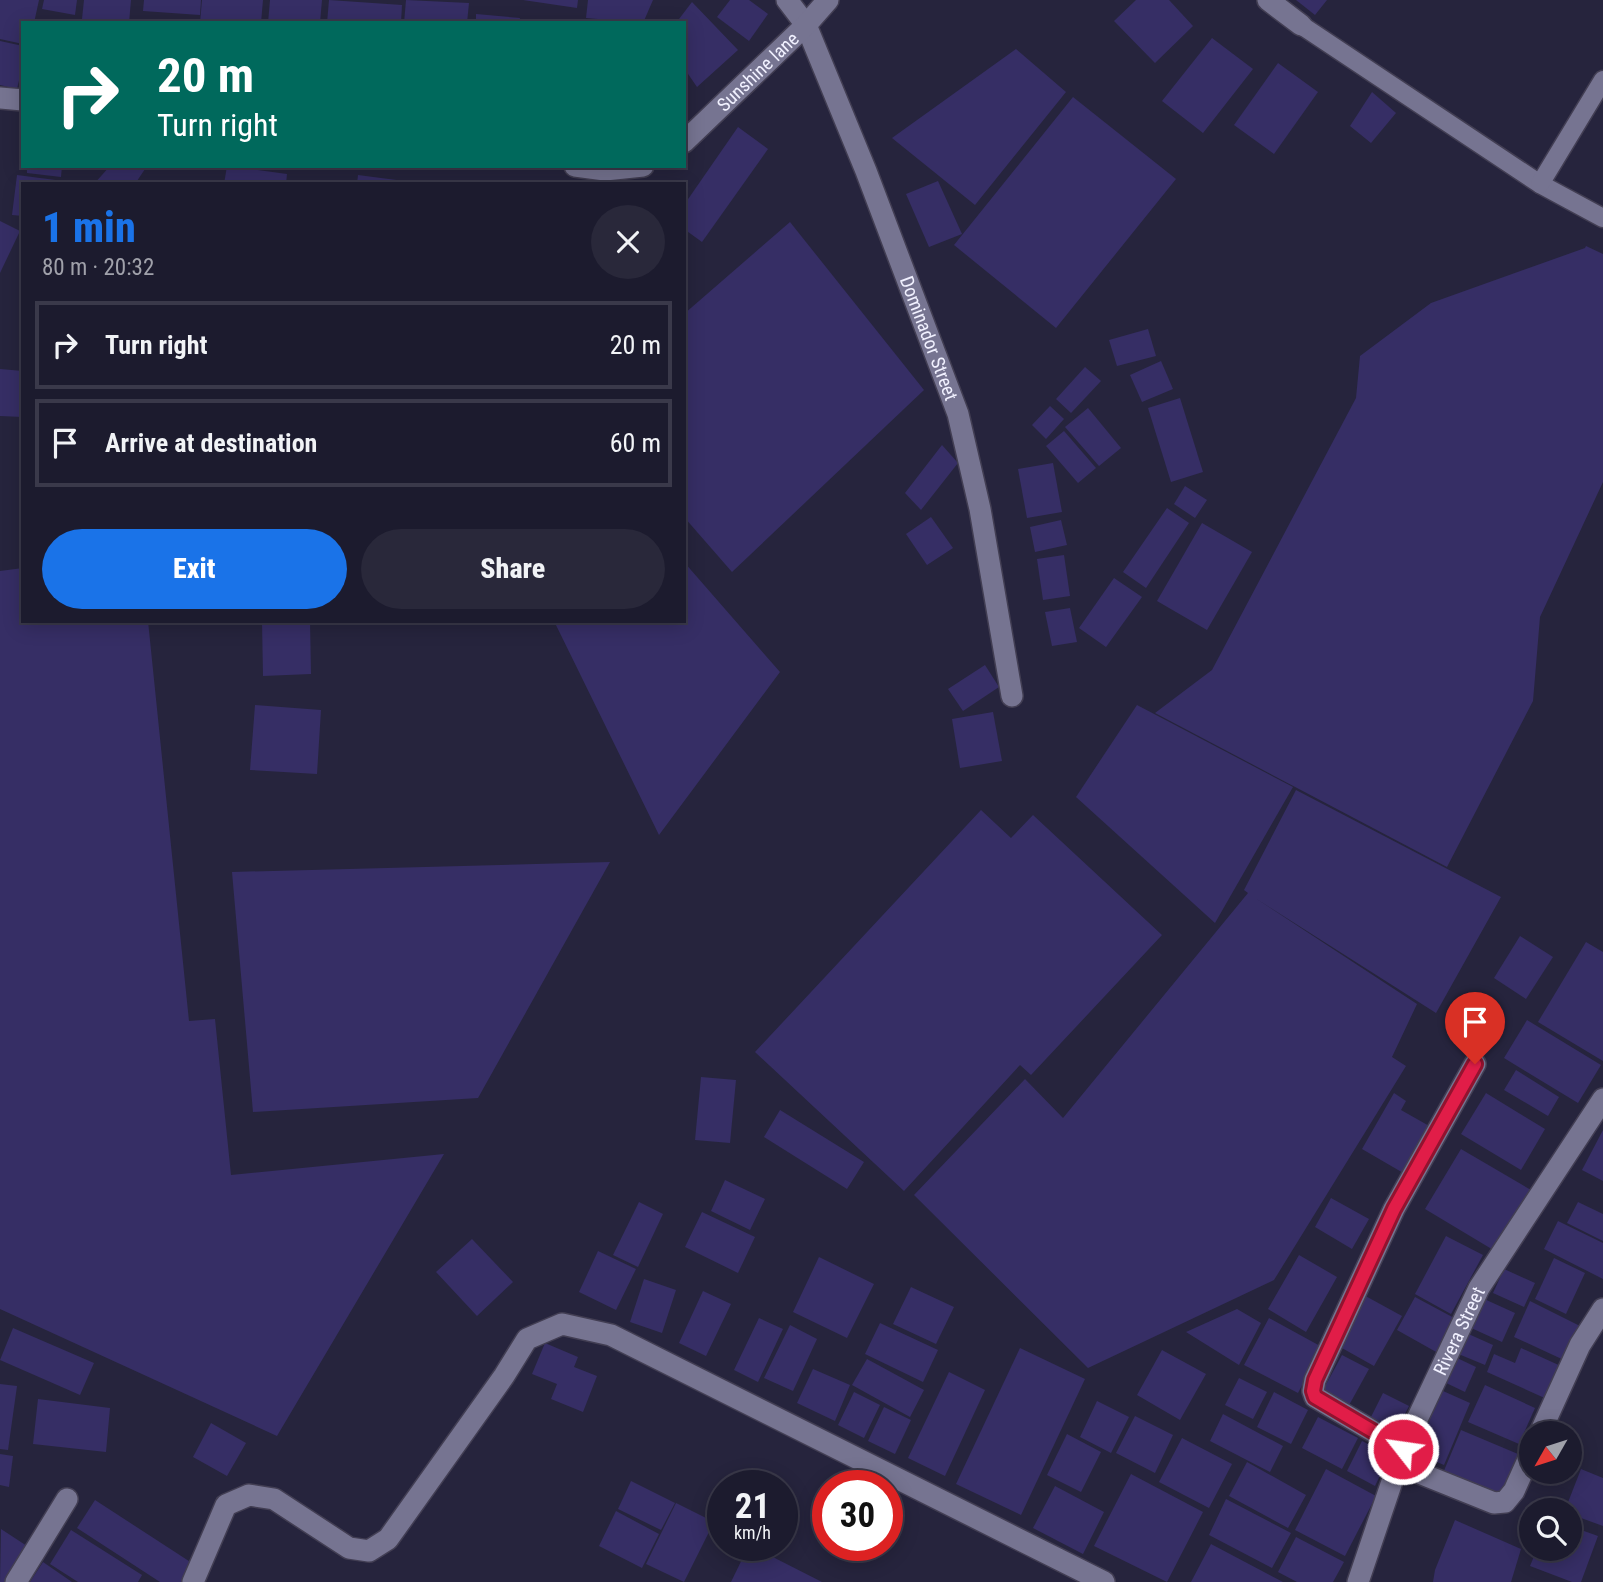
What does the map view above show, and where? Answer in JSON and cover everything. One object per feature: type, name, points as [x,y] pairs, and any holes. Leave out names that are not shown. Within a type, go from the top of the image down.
[{"type":"street","name":"Dominador Street","points":[[787,0],[806,25],[866,171],[958,414],[980,509],[1012,696]]},
{"type":"street","name":"Sunshine lane","points":[[686,140],[806,25],[828,0]]},
{"type":"street","points":[[1268,0],[1301,25]]},
{"type":"street","points":[[0,98],[21,100]]},
{"type":"street","points":[[590,168],[624,168]]},
{"type":"street","points":[[1475,1064],[1394,1209],[1315,1380],[1313,1391],[1315,1397],[1400,1457],[1494,1503],[1505,1502],[1519,1480]]},
{"type":"street","name":"Rivera Street","points":[[1358,1582],[1400,1457],[1479,1288],[1603,1099]]},
{"type":"street","points":[[1545,1421],[1580,1345],[1603,1309]]},
{"type":"street","points":[[193,1582],[226,1506],[249,1495],[274,1499],[349,1548],[369,1551],[388,1539],[504,1376],[527,1339],[562,1324],[611,1335],[1104,1582]]},
{"type":"street","points":[[16,1582],[67,1499]]},
{"type":"lane","points":[[1301,25],[1540,184],[1603,218]]},
{"type":"lane","points":[[1540,184],[1603,80]]},
{"type":"building","points":[[0,0],[39,0],[34,21],[21,21],[21,44],[0,39]]},
{"type":"building","points":[[44,0],[77,0],[75,15],[42,9]]},
{"type":"building","points":[[84,0],[131,0],[129,21],[82,19]]},
{"type":"building","points":[[144,0],[201,0],[200,15],[143,11]]},
{"type":"building","points":[[202,0],[263,0],[261,21],[200,21]]},
{"type":"building","points":[[270,0],[322,0],[320,21],[268,21]]},
{"type":"building","points":[[329,0],[402,5],[401,21],[327,21]]},
{"type":"building","points":[[406,0],[469,3],[467,21],[404,21]]},
{"type":"building","points":[[523,0],[578,0],[577,8]]},
{"type":"building","points":[[588,0],[653,0],[644,21],[586,18]]},
{"type":"building","points":[[730,0],[749,0],[768,14],[749,41],[717,17]]},
{"type":"building","points":[[1136,0],[1169,0],[1193,26],[1155,63],[1114,21]]},
{"type":"building","points":[[1296,0],[1327,0],[1315,15]]},
{"type":"building","points":[[692,2],[738,50],[697,87],[686,71],[686,21],[678,21]]},
{"type":"building","points":[[476,14],[520,18],[519,21],[476,21]]},
{"type":"building","points":[[1212,38],[1253,69],[1203,133],[1162,101]]},
{"type":"building","points":[[0,41],[21,46],[21,72],[17,89],[0,85]]},
{"type":"building","points":[[1016,49],[1066,92],[975,205],[892,138]]},
{"type":"building","points":[[1278,63],[1318,92],[1274,154],[1234,125]]},
{"type":"building","points":[[1372,92],[1396,113],[1371,143],[1350,126]]},
{"type":"building","points":[[1073,97],[1176,179],[1056,328],[954,245]]},
{"type":"building","points":[[738,127],[768,149],[702,242],[686,230],[686,202]]},
{"type":"building","points":[[27,168],[62,168],[61,177],[27,173]]},
{"type":"building","points":[[108,168],[146,168],[136,182],[96,182]]},
{"type":"building","points":[[227,168],[287,174],[286,182],[224,182]]},
{"type":"building","points":[[17,175],[71,182],[21,182],[21,216],[12,215]]},
{"type":"building","points":[[358,175],[412,182],[357,182]]},
{"type":"building","points":[[938,181],[962,234],[929,247],[906,194]]},
{"type":"building","points":[[0,221],[20,231],[0,273]]},
{"type":"building","points":[[790,222],[924,390],[732,572],[686,519],[686,312]]},
{"type":"building","points":[[1586,246],[1603,254],[1603,482],[1540,617],[1533,701],[1447,867],[1155,713],[1212,670],[1356,398],[1360,356],[1431,303]]},
{"type":"building","points":[[1148,329],[1156,356],[1117,366],[1109,340]]},
{"type":"building","points":[[1161,361],[1173,389],[1142,402],[1130,375]]},
{"type":"building","points":[[1085,367],[1101,381],[1071,413],[1056,399]]},
{"type":"building","points":[[0,369],[21,371],[21,417],[0,416]]},
{"type":"building","points":[[1180,398],[1203,472],[1171,482],[1148,408]]},
{"type":"building","points":[[1050,406],[1064,419],[1046,439],[1032,425]]},
{"type":"building","points":[[1088,408],[1121,448],[1099,466],[1065,427]]},
{"type":"building","points":[[1064,431],[1096,468],[1078,483],[1046,446]]},
{"type":"building","points":[[942,445],[958,463],[921,510],[905,493]]},
{"type":"building","points":[[1053,463],[1062,512],[1027,518],[1018,469]]},
{"type":"building","points":[[1185,486],[1207,500],[1195,518],[1174,504]]},
{"type":"building","points":[[1167,508],[1189,523],[1146,588],[1123,572]]},
{"type":"building","points":[[931,517],[953,548],[927,565],[906,534]]},
{"type":"building","points":[[1061,520],[1067,545],[1035,552],[1030,527]]},
{"type":"building","points":[[1202,523],[1252,552],[1207,630],[1157,601]]},
{"type":"building","points":[[1064,555],[1070,596],[1043,600],[1037,559]]},
{"type":"building","points":[[686,564],[780,672],[659,835],[555,623],[686,623]]},
{"type":"building","points":[[21,568],[21,623],[148,623],[189,1021],[215,1019],[231,1175],[444,1154],[277,1436],[0,1309],[0,571]]},
{"type":"building","points":[[1114,578],[1142,597],[1106,647],[1079,628]]},
{"type":"building","points":[[1070,608],[1077,642],[1052,646],[1045,612]]},
{"type":"building","points":[[262,623],[310,623],[311,674],[263,676]]},
{"type":"building","points":[[985,665],[999,687],[963,711],[948,689]]},
{"type":"building","points":[[255,705],[321,710],[317,774],[250,770]]},
{"type":"building","points":[[1137,705],[1293,787],[1215,923],[1076,797]]},
{"type":"building","points":[[993,712],[1002,761],[960,768],[952,719]]},
{"type":"building","points":[[1296,790],[1501,897],[1436,1013],[1255,898],[1417,1004],[1392,1057],[1406,1066],[1274,1280],[1088,1368],[914,1195],[1025,1079],[1063,1118],[1248,893],[1244,890]]},
{"type":"building","points":[[981,810],[1011,838],[1033,815],[1162,935],[1031,1075],[1020,1065],[904,1191],[755,1052]]},
{"type":"building","points":[[610,862],[478,1098],[253,1112],[232,872]]},
{"type":"building","points":[[1520,936],[1553,957],[1526,999],[1494,978]]},
{"type":"building","points":[[1586,942],[1603,952],[1603,1061],[1538,1022]]},
{"type":"building","points":[[1527,1020],[1601,1065],[1578,1103],[1504,1058]]},
{"type":"building","points":[[1516,1070],[1559,1097],[1548,1116],[1504,1090]]},
{"type":"building","points":[[701,1077],[736,1080],[730,1143],[695,1140]]},
{"type":"building","points":[[1394,1093],[1406,1101],[1401,1110],[1431,1127],[1405,1174],[1362,1149]]},
{"type":"building","points":[[1486,1093],[1545,1129],[1521,1170],[1461,1134]]},
{"type":"building","points":[[780,1110],[864,1162],[847,1189],[764,1137]]},
{"type":"building","points":[[1603,1130],[1603,1181],[1582,1170]]},
{"type":"building","points":[[1461,1149],[1531,1190],[1495,1251],[1425,1209]]},
{"type":"building","points":[[725,1180],[765,1199],[750,1230],[711,1211]]},
{"type":"building","points":[[1331,1198],[1369,1219],[1352,1249],[1315,1227]]},
{"type":"building","points":[[639,1202],[663,1214],[638,1267],[613,1255]]},
{"type":"building","points":[[1578,1202],[1603,1214],[1603,1241],[1567,1223]]},
{"type":"building","points":[[702,1212],[755,1237],[738,1273],[685,1247]]},
{"type":"building","points":[[1558,1221],[1603,1243],[1603,1279],[1544,1249]]},
{"type":"building","points":[[1446,1236],[1483,1255],[1451,1314],[1415,1294]]},
{"type":"building","points":[[472,1239],[513,1282],[477,1316],[436,1272]]},
{"type":"building","points":[[598,1251],[636,1269],[616,1310],[579,1292]]},
{"type":"building","points":[[1299,1255],[1337,1277],[1306,1332],[1268,1309]]},
{"type":"building","points":[[819,1257],[874,1284],[847,1338],[793,1312]]},
{"type":"building","points":[[1554,1258],[1585,1273],[1566,1314],[1535,1299]]},
{"type":"building","points":[[1504,1269],[1535,1283],[1524,1307],[1493,1293]]},
{"type":"building","points":[[644,1279],[676,1290],[662,1333],[630,1322]]},
{"type":"building","points":[[911,1287],[954,1307],[936,1344],[893,1324]]},
{"type":"building","points":[[703,1291],[731,1304],[706,1356],[679,1343]]},
{"type":"building","points":[[1360,1293],[1402,1316],[1374,1366],[1333,1343]]},
{"type":"building","points":[[1415,1297],[1456,1319],[1438,1353],[1397,1330]]},
{"type":"building","points":[[1482,1298],[1515,1313],[1502,1342],[1469,1327]]},
{"type":"building","points":[[1530,1301],[1584,1328],[1566,1361],[1514,1337]]},
{"type":"building","points":[[1237,1309],[1261,1323],[1239,1365],[1186,1332]]},
{"type":"building","points":[[759,1318],[783,1329],[758,1382],[734,1370]]},
{"type":"building","points":[[1269,1318],[1322,1347],[1298,1393],[1244,1365]]},
{"type":"building","points":[[880,1323],[938,1350],[923,1382],[865,1354]]},
{"type":"building","points":[[790,1325],[817,1339],[793,1391],[764,1378]]},
{"type":"building","points":[[13,1328],[94,1363],[80,1395],[0,1360]]},
{"type":"building","points":[[1464,1332],[1493,1345],[1485,1365],[1456,1353]]},
{"type":"building","points":[[545,1343],[578,1357],[574,1367],[597,1376],[583,1412],[551,1399],[557,1384],[532,1374]]},
{"type":"building","points":[[1020,1348],[1085,1379],[1021,1515],[956,1484]]},
{"type":"building","points":[[1521,1348],[1563,1367],[1549,1400],[1487,1372],[1494,1354],[1515,1363]]},
{"type":"building","points":[[1162,1350],[1206,1374],[1180,1420],[1137,1395]]},
{"type":"building","points":[[1342,1355],[1369,1369],[1348,1407],[1322,1392]]},
{"type":"building","points":[[1453,1356],[1476,1367],[1465,1392],[1442,1381]]},
{"type":"building","points":[[867,1359],[924,1390],[910,1417],[852,1385]]},
{"type":"building","points":[[813,1369],[850,1385],[835,1421],[797,1403]]},
{"type":"building","points":[[949,1372],[985,1390],[945,1476],[908,1458]]},
{"type":"building","points":[[1239,1378],[1267,1392],[1253,1419],[1225,1405]]},
{"type":"building","points":[[0,1384],[17,1386],[8,1450],[0,1449]]},
{"type":"building","points":[[1485,1385],[1535,1408],[1529,1421],[1519,1421],[1519,1444],[1468,1422]]},
{"type":"building","points":[[1434,1387],[1470,1403],[1444,1465],[1408,1450]]},
{"type":"building","points":[[854,1392],[880,1405],[864,1438],[838,1425]]},
{"type":"building","points":[[1274,1392],[1308,1410],[1291,1444],[1257,1427]]},
{"type":"building","points":[[1383,1393],[1409,1406],[1393,1438],[1367,1425]]},
{"type":"building","points":[[38,1399],[110,1408],[106,1452],[33,1444]]},
{"type":"building","points":[[1097,1401],[1129,1417],[1111,1453],[1080,1437]]},
{"type":"building","points":[[884,1407],[911,1420],[895,1454],[868,1441]]},
{"type":"building","points":[[1223,1414],[1283,1446],[1270,1472],[1210,1441]]},
{"type":"building","points":[[1135,1416],[1173,1435],[1155,1473],[1116,1453]]},
{"type":"building","points":[[1318,1417],[1358,1438],[1342,1469],[1302,1448]]},
{"type":"building","points":[[211,1423],[246,1443],[227,1476],[193,1457]]},
{"type":"building","points":[[1461,1430],[1518,1454],[1500,1496],[1443,1473]]},
{"type":"building","points":[[1067,1434],[1101,1452],[1081,1492],[1047,1475]]},
{"type":"building","points":[[1182,1438],[1232,1464],[1209,1508],[1159,1482]]},
{"type":"building","points":[[1362,1441],[1390,1455],[1375,1486],[1347,1471]]},
{"type":"building","points":[[0,1454],[13,1456],[9,1487],[0,1485]]},
{"type":"building","points":[[1247,1462],[1306,1495],[1288,1528],[1229,1496]]},
{"type":"building","points":[[1326,1469],[1376,1496],[1345,1556],[1295,1530]]},
{"type":"building","points":[[1582,1469],[1603,1478],[1603,1526],[1582,1518],[1582,1498],[1570,1498],[1575,1484],[1582,1484]]},
{"type":"building","points":[[1131,1474],[1203,1512],[1167,1582],[1094,1546]]},
{"type":"building","points":[[631,1481],[675,1503],[661,1530],[618,1509]]},
{"type":"building","points":[[1055,1486],[1104,1512],[1083,1554],[1033,1528]]},
{"type":"building","points":[[1226,1499],[1291,1533],[1272,1568],[1209,1535]]},
{"type":"building","points":[[95,1500],[195,1565],[184,1582],[160,1582],[77,1528]]},
{"type":"building","points":[[676,1503],[707,1518],[707,1536],[684,1582],[646,1564]]},
{"type":"building","points":[[616,1511],[659,1534],[642,1568],[599,1546]]},
{"type":"building","points":[[1455,1520],[1519,1548],[1511,1582],[1433,1582],[1435,1570]]},
{"type":"building","points":[[1,1529],[30,1548],[8,1582],[0,1582]]},
{"type":"building","points":[[71,1530],[142,1575],[138,1582],[78,1582],[50,1564]]},
{"type":"building","points":[[1582,1530],[1598,1536],[1581,1582],[1572,1582],[1530,1566],[1532,1561],[1582,1561]]},
{"type":"building","points":[[1296,1537],[1344,1562],[1333,1582],[1297,1582],[1278,1572]]},
{"type":"building","points":[[1211,1544],[1283,1582],[1191,1582]]},
{"type":"building","points":[[741,1561],[781,1561],[822,1582],[731,1582]]},
{"type":"building","points":[[43,1562],[72,1582],[30,1582]]},
{"type":"route","points":[[1403,1449],[1315,1397],[1315,1380],[1394,1209],[1475,1064]]}]
